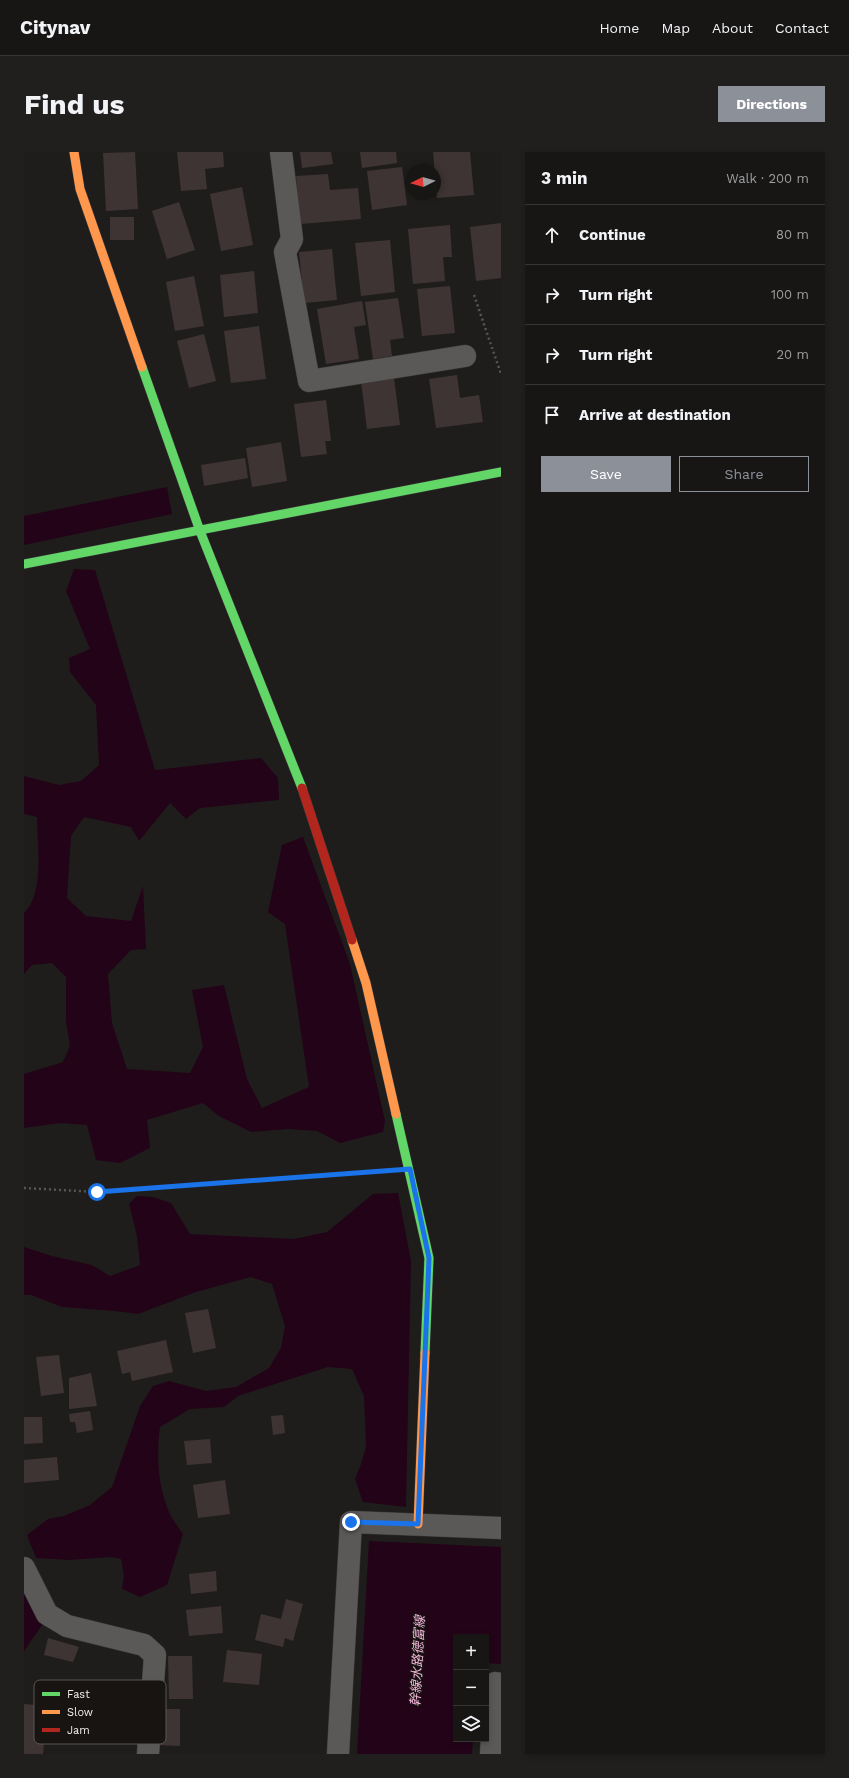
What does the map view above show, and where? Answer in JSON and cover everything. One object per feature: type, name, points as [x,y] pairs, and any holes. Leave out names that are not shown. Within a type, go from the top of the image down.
[{"type":"street","points":[[74,152],[80,189],[200,531],[304,794],[366,983],[410,1169],[429,1258],[418,1524]]},
{"type":"street","points":[[281,152],[292,239],[285,252],[308,381],[465,356]]},
{"type":"street","points":[[24,564],[501,472]]},
{"type":"street","points":[[338,1754],[351,1522],[501,1528]]},
{"type":"street","points":[[24,1568],[47,1614],[67,1626],[144,1645],[155,1655],[153,1680]]},
{"type":"street","points":[[491,1754],[495,1683],[501,1684]]},
{"type":"street","points":[[148,1754],[149,1744]]},
{"type":"path","points":[[474,295],[501,374]]},
{"type":"path","points":[[24,1188],[97,1192],[410,1169]]},
{"type":"water","points":[[167,487],[172,514],[24,545],[24,516]]},
{"type":"water","points":[[74,569],[95,570],[155,770],[261,758],[278,778],[279,800],[200,808],[186,819],[170,803],[139,841],[131,827],[84,817],[71,836],[67,898],[86,916],[131,921],[143,886],[146,949],[131,950],[108,974],[112,1023],[127,1069],[190,1073],[203,1047],[192,990],[224,985],[247,1079],[262,1108],[309,1087],[285,924],[268,912],[282,845],[303,837],[350,964],[385,1121],[383,1132],[340,1143],[317,1131],[288,1129],[251,1132],[219,1116],[203,1103],[147,1120],[150,1148],[120,1163],[96,1160],[87,1125],[60,1123],[24,1128],[24,1074],[63,1062],[70,1046],[66,1021],[66,977],[52,963],[32,965],[24,974],[24,913],[31,904],[35,893],[38,854],[37,817],[24,814],[24,776],[59,785],[81,781],[99,765],[96,705],[70,672],[69,658],[90,649],[66,591]]},
{"type":"water","points":[[398,1193],[411,1261],[406,1507],[363,1502],[355,1479],[366,1447],[364,1396],[352,1369],[328,1367],[238,1396],[224,1407],[190,1409],[160,1427],[158,1461],[163,1495],[171,1516],[183,1534],[167,1585],[140,1597],[122,1589],[124,1576],[121,1559],[111,1557],[69,1560],[36,1558],[27,1535],[48,1519],[64,1516],[90,1505],[112,1487],[140,1406],[153,1386],[169,1381],[206,1391],[236,1387],[269,1368],[281,1348],[285,1326],[272,1284],[251,1277],[196,1292],[138,1314],[62,1307],[31,1295],[24,1295],[24,1247],[52,1256],[92,1265],[110,1276],[140,1265],[137,1236],[129,1204],[137,1196],[153,1197],[171,1203],[190,1234],[294,1239],[327,1232],[373,1194]]},
{"type":"water","name":"幹線水路徳富線","points":[[369,1541],[501,1547],[501,1664],[489,1663],[489,1634],[453,1634],[453,1742],[473,1742],[472,1754],[357,1754]]},
{"type":"water","points":[[24,1587],[43,1624],[24,1651]]},
{"type":"building","points":[[135,152],[138,209],[106,211],[103,153]]},
{"type":"building","points":[[177,152],[223,152],[224,167],[205,169],[207,189],[181,191]]},
{"type":"building","points":[[300,152],[331,152],[333,164],[302,168]]},
{"type":"building","points":[[360,152],[396,152],[397,163],[362,168]]},
{"type":"building","points":[[433,152],[470,152],[474,195],[441,198],[441,164],[434,164]]},
{"type":"building","points":[[402,167],[405,200],[406,200],[407,205],[372,210],[367,171]]},
{"type":"building","points":[[328,174],[330,190],[358,188],[361,219],[300,224],[296,176]]},
{"type":"building","points":[[242,187],[253,245],[221,251],[210,194]]},
{"type":"building","points":[[179,202],[195,250],[167,259],[152,211]]},
{"type":"building","points":[[110,217],[134,217],[134,240],[110,240]]},
{"type":"building","points":[[501,223],[501,278],[476,281],[470,227]]},
{"type":"building","points":[[450,225],[452,257],[443,257],[445,281],[413,284],[408,229]]},
{"type":"building","points":[[390,240],[395,292],[361,296],[355,243]]},
{"type":"building","points":[[332,249],[337,300],[304,303],[299,252]]},
{"type":"building","points":[[254,271],[258,313],[224,317],[220,275]]},
{"type":"building","points":[[194,276],[204,326],[175,331],[166,282]]},
{"type":"building","points":[[450,286],[455,333],[422,336],[417,289]]},
{"type":"building","points":[[398,298],[404,338],[390,340],[392,356],[373,359],[365,302]]},
{"type":"building","points":[[362,301],[366,325],[354,327],[359,359],[326,364],[317,309]]},
{"type":"building","points":[[259,326],[266,379],[231,383],[224,331]]},
{"type":"building","points":[[204,334],[216,381],[189,388],[177,341]]},
{"type":"building","points":[[457,375],[460,398],[479,395],[483,422],[436,428],[429,379]]},
{"type":"building","points":[[394,378],[400,425],[367,429],[361,382]]},
{"type":"building","points":[[326,400],[331,441],[325,441],[327,454],[301,457],[294,404]]},
{"type":"building","points":[[281,442],[287,481],[252,487],[246,448]]},
{"type":"building","points":[[245,458],[248,478],[204,486],[201,465]]},
{"type":"building","points":[[208,1309],[216,1348],[193,1353],[185,1313]]},
{"type":"building","points":[[166,1340],[173,1372],[132,1381],[130,1372],[122,1374],[117,1351]]},
{"type":"building","points":[[59,1355],[64,1393],[41,1396],[36,1357]]},
{"type":"building","points":[[91,1373],[97,1406],[69,1409],[69,1378]]},
{"type":"building","points":[[90,1411],[93,1430],[77,1433],[75,1422],[70,1422],[69,1414]]},
{"type":"building","points":[[283,1415],[285,1433],[273,1435],[271,1416]]},
{"type":"building","points":[[24,1417],[42,1417],[43,1443],[24,1444]]},
{"type":"building","points":[[210,1439],[212,1463],[187,1465],[184,1441]]},
{"type":"building","points":[[57,1457],[59,1480],[24,1483],[24,1460]]},
{"type":"building","points":[[225,1480],[230,1514],[198,1518],[193,1485]]},
{"type":"building","points":[[216,1571],[217,1591],[191,1594],[189,1574]]},
{"type":"building","points":[[286,1599],[303,1604],[293,1641],[285,1638],[283,1647],[255,1640],[261,1614],[281,1619]]},
{"type":"building","points":[[221,1606],[223,1633],[189,1636],[186,1610]]},
{"type":"building","points":[[48,1638],[79,1647],[73,1662],[44,1655]]},
{"type":"building","points":[[227,1650],[262,1654],[259,1685],[223,1682]]},
{"type":"building","points":[[168,1656],[192,1656],[193,1699],[169,1699]]},
{"type":"building","points":[[24,1704],[34,1705],[34,1744],[44,1744],[43,1754],[24,1754]]},
{"type":"building","points":[[166,1709],[180,1709],[180,1746],[158,1745],[166,1744]]},
{"type":"traffic: fast","points":[[142,367],[200,531],[302,788]]},
{"type":"traffic: fast","points":[[24,564],[501,472]]},
{"type":"traffic: fast","points":[[396,1114],[429,1258],[425,1353]]},
{"type":"traffic: slow","points":[[74,152],[80,189],[142,367]]},
{"type":"traffic: slow","points":[[352,940],[366,983],[396,1114]]},
{"type":"traffic: slow","points":[[418,1524],[425,1353]]},
{"type":"traffic: jam","points":[[302,788],[352,940]]},
{"type":"route","points":[[97,1192],[410,1169],[429,1258],[418,1524],[351,1522]]}]
